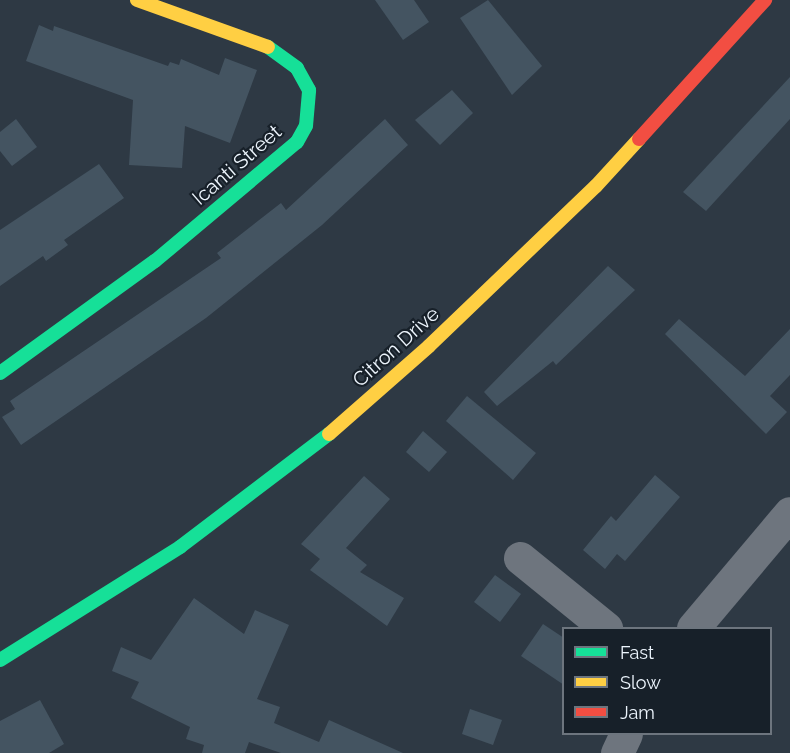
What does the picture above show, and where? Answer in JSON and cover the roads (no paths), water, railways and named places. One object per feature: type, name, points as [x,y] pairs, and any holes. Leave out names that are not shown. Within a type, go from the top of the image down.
[{"type":"street","name":"Icanti Street","points":[[0,373],[155,261],[297,142],[306,126],[309,90],[297,68],[283,55],[258,42],[136,0]]},
{"type":"street","name":"Citron Drive","points":[[0,660],[180,547],[304,456],[429,346],[596,186],[765,0]]},
{"type":"street","points":[[694,627],[790,513]]},
{"type":"street","points":[[520,558],[605,627]]},
{"type":"street","points":[[617,753],[626,735]]}]
